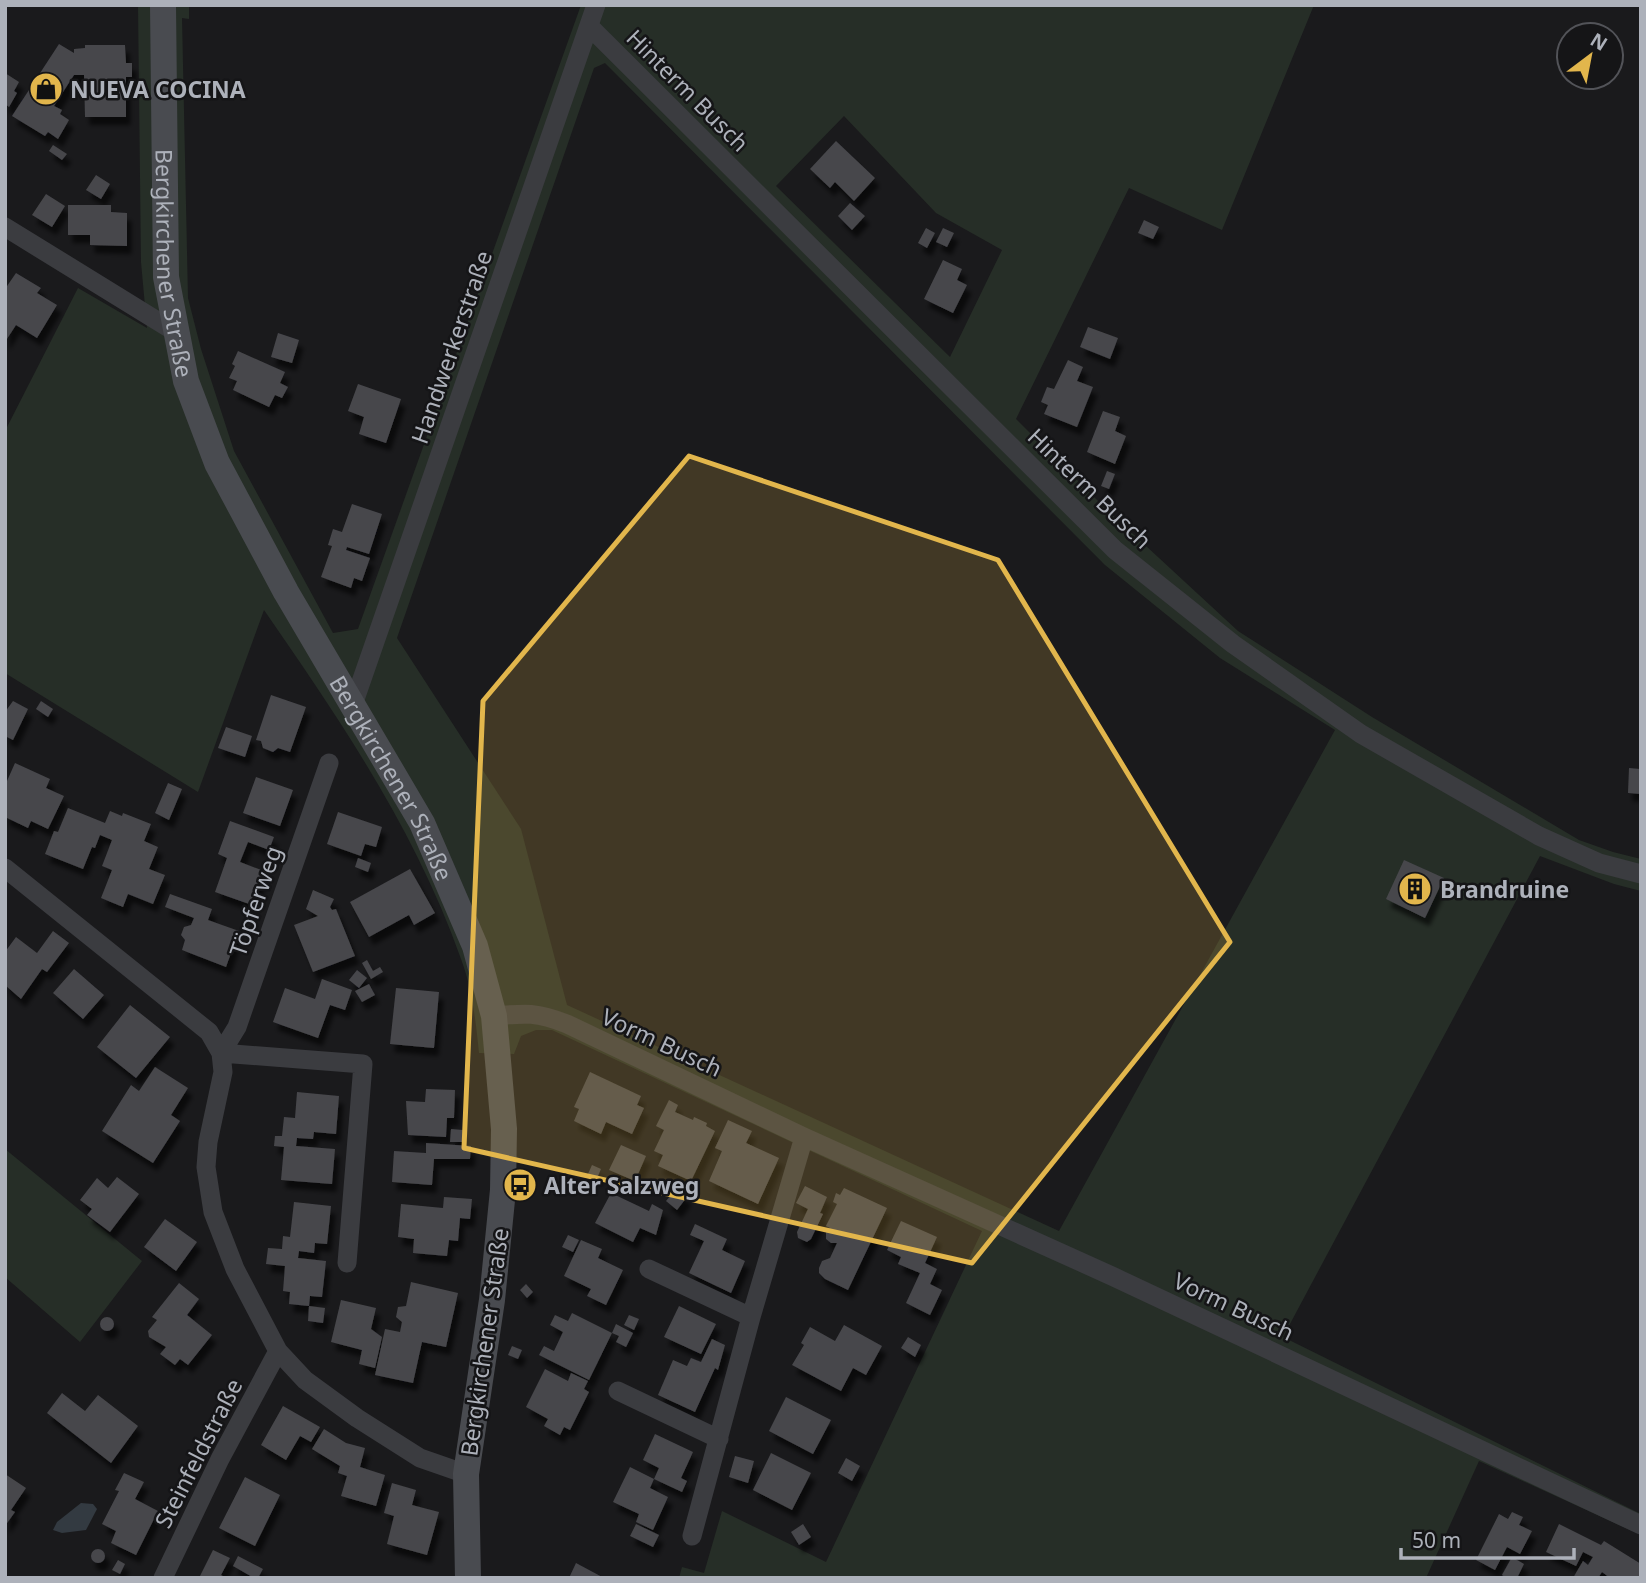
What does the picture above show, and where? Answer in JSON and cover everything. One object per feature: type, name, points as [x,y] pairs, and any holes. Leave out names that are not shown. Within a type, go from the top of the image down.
[{"type":"street","name":"Bergkirchener Straße","points":[[163,5],[166,277],[186,380],[218,463],[286,592],[422,823],[475,946],[494,1016],[504,1129],[503,1190],[492,1300],[466,1474],[468,1578]]},
{"type":"street","name":"Handwerkerstraße","points":[[353,705],[596,5]]},
{"type":"street","name":"Hinterm Busch","points":[[589,26],[1115,550],[1233,644],[1361,734],[1539,836],[1599,863],[1641,874]]},
{"type":"street","points":[[5,227],[177,334]]},
{"type":"street","name":"Töpferweg","points":[[221,1053],[237,1027],[330,763]]},
{"type":"street","points":[[5,868],[209,1032],[221,1053],[223,1072],[208,1142],[206,1167],[213,1212],[235,1269],[278,1351],[305,1380],[357,1418],[420,1458],[466,1474]]},
{"type":"street","name":"Vorm Busch","points":[[494,1016],[528,1013],[547,1016],[804,1137],[1114,1277],[1641,1525]]},
{"type":"street","points":[[221,1053],[363,1063],[347,1263]]},
{"type":"street","points":[[692,1536],[751,1317],[804,1137]]},
{"type":"street","points":[[649,1269],[751,1317]]},
{"type":"street","name":"Steinfeldstraße","points":[[163,1578],[220,1459],[278,1351]]},
{"type":"street","points":[[618,1391],[719,1439]]},
{"type":"highlighted area","points":[[689,456],[998,560],[1230,942],[972,1263],[464,1148],[483,701]]},
{"type":"shaded area","points":[[138,5],[189,5],[189,19],[182,18],[188,298],[201,349],[234,451],[333,633],[358,629],[581,5],[1314,5],[1222,230],[1129,188],[1016,419],[1106,509],[1238,631],[1372,717],[1579,840],[1641,859],[1641,891],[1614,884],[1540,856],[1283,1337],[1641,1514],[1641,1535],[1479,1461],[1426,1578],[679,1578],[682,1567],[704,1573],[722,1511],[826,1562],[982,1231],[552,1030],[536,1030],[521,1036],[514,1054],[479,1053],[465,970],[422,866],[399,821],[348,735],[264,610],[198,792],[5,673],[5,431],[78,288],[147,328],[141,262]],"holes":[[[605,63],[1105,565],[1220,658],[1335,730],[1059,1231],[567,1005],[521,829],[397,638],[594,68]],[[844,116],[936,213],[1002,250],[950,357],[776,186]]]},
{"type":"shaded area","points":[[5,1149],[142,1261],[80,1342],[5,1277]]},
{"type":"shaded area","points":[[81,1503],[93,1504],[97,1509],[86,1530],[62,1533],[53,1530],[57,1522]]},
{"type":"building","points":[[59,44],[74,53],[74,49],[85,48],[85,45],[125,45],[126,63],[132,63],[132,77],[126,77],[126,117],[85,117],[84,75],[74,75],[54,106],[62,110],[60,114],[69,120],[58,139],[48,132],[45,136],[12,116]]},
{"type":"building","points":[[5,73],[19,82],[14,91],[17,93],[9,107],[5,104]]},
{"type":"building","points":[[836,141],[875,178],[854,201],[835,182],[830,188],[810,169]]},
{"type":"building","points":[[53,145],[67,154],[62,160],[49,151]]},
{"type":"building","points":[[96,175],[110,184],[101,199],[86,190]]},
{"type":"building","points":[[46,194],[65,206],[52,227],[32,215]]},
{"type":"building","points":[[850,203],[865,216],[852,230],[838,216]]},
{"type":"building","points":[[68,205],[111,205],[111,212],[127,213],[127,246],[90,245],[90,235],[68,235]]},
{"type":"building","points":[[1144,220],[1159,227],[1153,239],[1138,233]]},
{"type":"building","points":[[926,228],[935,233],[927,248],[918,243]]},
{"type":"building","points":[[943,228],[954,233],[947,247],[936,242]]},
{"type":"building","points":[[943,260],[962,269],[957,280],[967,285],[953,313],[924,299]]},
{"type":"building","points":[[16,273],[41,288],[37,293],[57,305],[37,338],[16,325],[5,342],[5,289]]},
{"type":"building","points":[[1088,327],[1118,338],[1110,359],[1080,347]]},
{"type":"building","points":[[278,333],[299,340],[292,363],[271,357]]},
{"type":"building","points":[[238,351],[285,372],[280,383],[288,387],[282,398],[275,395],[269,407],[233,390],[237,381],[229,378]]},
{"type":"building","points":[[1068,360],[1083,367],[1077,381],[1093,387],[1077,427],[1044,414],[1048,405],[1041,402],[1047,387],[1054,389]]},
{"type":"building","points":[[358,384],[401,399],[386,443],[359,434],[364,417],[348,411]]},
{"type":"building","points":[[1103,411],[1120,417],[1115,431],[1126,436],[1115,464],[1087,452]]},
{"type":"building","points":[[1107,471],[1115,474],[1109,489],[1101,486]]},
{"type":"building","points":[[352,504],[382,514],[369,554],[347,547],[346,550],[370,558],[362,581],[354,578],[351,588],[321,577],[332,546],[328,545],[333,529],[342,532]]},
{"type":"building","points":[[271,695],[306,707],[290,752],[278,748],[273,752],[263,748],[261,741],[256,740]]},
{"type":"building","points":[[13,701],[28,709],[13,740],[5,736],[5,712]]},
{"type":"building","points":[[41,701],[53,709],[48,717],[36,709]]},
{"type":"building","points":[[226,727],[252,736],[245,757],[218,748]]},
{"type":"building","points":[[15,763],[50,779],[46,788],[64,796],[48,829],[31,821],[28,828],[5,817],[5,780],[7,781]]},
{"type":"building","points":[[1629,768],[1640,769],[1641,794],[1628,793]]},
{"type":"building","points":[[256,777],[293,790],[280,826],[243,813]]},
{"type":"building","points":[[168,783],[182,789],[169,820],[155,813]]},
{"type":"building","points":[[68,808],[105,823],[110,811],[151,824],[144,841],[158,847],[149,869],[165,875],[153,904],[128,894],[123,907],[101,898],[112,870],[102,866],[112,840],[100,835],[83,869],[45,854],[54,831],[58,832]]},
{"type":"building","points":[[338,812],[382,827],[376,847],[365,844],[361,856],[327,844]]},
{"type":"building","points":[[230,821],[274,837],[269,850],[248,842],[240,862],[264,871],[252,905],[215,892],[227,858],[218,854]]},
{"type":"building","points":[[358,858],[371,863],[368,872],[355,867]]},
{"type":"building","name":"Brandruine","points":[[1404,860],[1444,878],[1425,918],[1386,899]]},
{"type":"building","points":[[410,869],[435,913],[414,925],[409,915],[369,937],[350,902]]},
{"type":"building","points":[[313,890],[334,899],[330,907],[332,910],[336,909],[355,956],[313,972],[294,925],[318,916],[306,909]]},
{"type":"building","points":[[170,894],[212,909],[208,920],[239,931],[226,967],[182,950],[185,940],[181,935],[184,927],[191,925],[194,918],[165,907]]},
{"type":"building","points":[[53,931],[69,943],[47,972],[42,969],[21,999],[5,985],[5,952],[16,937],[37,953]]},
{"type":"building","points":[[367,960],[373,971],[380,967],[383,972],[371,979],[362,963]]},
{"type":"building","points":[[74,969],[104,995],[83,1019],[53,993]]},
{"type":"building","points":[[357,970],[367,978],[359,988],[349,980]]},
{"type":"building","points":[[322,979],[352,990],[345,1010],[330,1005],[318,1038],[273,1022],[285,988],[315,999]]},
{"type":"building","points":[[369,984],[375,995],[362,1002],[355,991]]},
{"type":"building","points":[[396,988],[439,992],[434,1048],[390,1044]]},
{"type":"building","points":[[130,1005],[170,1037],[136,1078],[97,1047]]},
{"type":"building","points":[[155,1067],[188,1088],[171,1115],[180,1121],[153,1163],[102,1131],[131,1085],[139,1091]]},
{"type":"building","points":[[590,1072],[641,1096],[637,1105],[644,1108],[632,1134],[606,1122],[601,1134],[574,1121],[579,1109],[574,1107]]},
{"type":"building","points":[[426,1089],[455,1090],[454,1118],[447,1118],[446,1137],[408,1135],[406,1101],[425,1102]]},
{"type":"building","points":[[297,1092],[339,1096],[336,1134],[314,1132],[313,1139],[297,1138],[296,1146],[335,1149],[332,1184],[281,1180],[284,1147],[274,1146],[275,1136],[282,1136],[284,1117],[295,1118]]},
{"type":"building","points":[[669,1100],[678,1105],[675,1112],[707,1123],[706,1126],[715,1131],[691,1181],[658,1166],[663,1155],[654,1151],[664,1130],[656,1126]]},
{"type":"building","points":[[728,1120],[752,1131],[746,1143],[779,1158],[758,1204],[709,1181],[722,1151],[715,1148]]},
{"type":"building","points":[[451,1129],[463,1130],[462,1142],[450,1142]]},
{"type":"building","points":[[426,1143],[471,1146],[470,1159],[434,1159],[432,1185],[392,1182],[394,1151],[426,1153]]},
{"type":"building","points":[[621,1145],[646,1156],[635,1181],[609,1170]]},
{"type":"building","points":[[592,1165],[601,1169],[597,1178],[588,1174]]},
{"type":"building","points":[[117,1177],[139,1194],[110,1232],[87,1215],[92,1209],[80,1200],[97,1178],[108,1188]]},
{"type":"building","points":[[805,1186],[827,1197],[820,1213],[823,1214],[807,1242],[798,1238],[797,1232],[808,1209],[796,1203]]},
{"type":"building","points":[[844,1188],[887,1208],[848,1290],[825,1279],[819,1273],[822,1261],[830,1258],[837,1243],[826,1239],[826,1232],[830,1228],[826,1226],[837,1204],[833,1202],[836,1193],[840,1195]]},
{"type":"building","points":[[676,1189],[687,1197],[677,1210],[666,1201]]},
{"type":"building","points":[[611,1193],[649,1211],[652,1204],[663,1210],[656,1235],[640,1228],[633,1242],[595,1223]]},
{"type":"building","points":[[444,1197],[472,1199],[470,1219],[460,1218],[458,1241],[449,1240],[447,1256],[413,1253],[414,1239],[398,1237],[401,1204],[443,1208]]},
{"type":"building","points":[[294,1202],[331,1206],[327,1244],[315,1243],[314,1253],[299,1251],[298,1258],[326,1261],[322,1297],[310,1296],[309,1306],[289,1304],[290,1292],[283,1291],[285,1266],[266,1264],[268,1248],[282,1249],[283,1236],[290,1237]]},
{"type":"building","points":[[165,1219],[197,1242],[176,1271],[144,1247]]},
{"type":"building","points":[[901,1221],[937,1237],[925,1263],[937,1269],[930,1284],[942,1290],[930,1315],[906,1303],[920,1273],[898,1264],[901,1257],[887,1250]]},
{"type":"building","points":[[695,1224],[727,1239],[722,1250],[745,1261],[731,1293],[689,1273],[704,1241],[690,1235]]},
{"type":"building","points":[[568,1235],[579,1240],[573,1252],[562,1247]]},
{"type":"building","points":[[581,1240],[602,1249],[598,1258],[623,1270],[606,1305],[587,1296],[591,1289],[564,1276]]},
{"type":"building","points":[[411,1282],[458,1293],[446,1347],[422,1342],[413,1383],[375,1375],[385,1329],[400,1332],[402,1322],[396,1317],[398,1307],[406,1306]]},
{"type":"building","points":[[179,1283],[199,1299],[187,1315],[212,1335],[188,1365],[180,1359],[175,1365],[160,1354],[166,1347],[149,1337],[148,1331],[157,1320],[152,1317]]},
{"type":"building","points":[[526,1284],[533,1292],[527,1298],[520,1290]]},
{"type":"building","points":[[341,1300],[376,1308],[371,1329],[382,1337],[375,1368],[359,1364],[362,1350],[331,1342]]},
{"type":"building","points":[[309,1306],[325,1308],[323,1323],[308,1321]]},
{"type":"building","points":[[679,1306],[716,1324],[701,1354],[664,1337]]},
{"type":"building","points":[[572,1313],[612,1333],[589,1380],[539,1355],[544,1346],[554,1351],[563,1332],[550,1325],[555,1315],[568,1321]]},
{"type":"building","points":[[629,1315],[639,1319],[634,1330],[624,1325]]},
{"type":"building","points":[[104,1317],[110,1317],[114,1324],[110,1331],[104,1331],[100,1327],[100,1321]]},
{"type":"building","points":[[616,1324],[633,1333],[626,1347],[616,1342],[619,1336],[612,1333]]},
{"type":"building","points":[[844,1325],[882,1346],[866,1375],[853,1368],[841,1391],[792,1365],[804,1345],[801,1343],[810,1327],[835,1341]]},
{"type":"building","points":[[908,1337],[921,1345],[915,1357],[901,1348]]},
{"type":"building","points":[[712,1339],[725,1345],[718,1370],[715,1368],[695,1412],[658,1395],[673,1360],[687,1366],[691,1358],[701,1362]]},
{"type":"building","points":[[512,1346],[522,1350],[518,1359],[508,1355]]},
{"type":"building","points":[[545,1369],[568,1381],[571,1373],[588,1381],[584,1389],[589,1392],[570,1430],[564,1427],[560,1435],[544,1426],[548,1419],[526,1407]]},
{"type":"building","points":[[62,1393],[85,1411],[98,1395],[138,1426],[111,1463],[47,1413]]},
{"type":"building","points":[[786,1397],[831,1420],[813,1454],[769,1431]]},
{"type":"building","points":[[283,1406],[320,1427],[311,1442],[300,1436],[286,1460],[261,1445]]},
{"type":"building","points":[[324,1429],[346,1443],[365,1448],[360,1467],[385,1475],[376,1506],[341,1496],[347,1476],[338,1473],[340,1466],[312,1449]]},
{"type":"building","points":[[655,1434],[693,1452],[681,1478],[687,1481],[682,1492],[654,1479],[659,1468],[643,1460]]},
{"type":"building","points":[[771,1453],[811,1473],[792,1510],[753,1490]]},
{"type":"building","points":[[735,1456],[754,1461],[748,1483],[729,1477]]},
{"type":"building","points":[[846,1458],[860,1466],[852,1481],[838,1473]]},
{"type":"building","points":[[630,1467],[654,1479],[650,1488],[668,1497],[653,1530],[636,1522],[639,1514],[613,1502]]},
{"type":"building","points":[[124,1473],[144,1482],[135,1499],[158,1511],[136,1555],[111,1543],[116,1531],[102,1524],[119,1491],[115,1490]]},
{"type":"building","points":[[5,1474],[26,1488],[11,1510],[15,1512],[5,1526]]},
{"type":"building","points":[[245,1477],[280,1495],[255,1546],[219,1528]]},
{"type":"building","points":[[392,1483],[416,1490],[412,1505],[439,1512],[427,1555],[387,1544],[394,1516],[384,1513]]},
{"type":"building","points":[[1512,1512],[1523,1517],[1519,1525],[1532,1531],[1520,1554],[1507,1547],[1495,1570],[1476,1560],[1499,1514],[1508,1519]]},
{"type":"building","points":[[636,1524],[659,1535],[653,1547],[630,1536]]},
{"type":"building","points":[[803,1524],[811,1537],[799,1545],[791,1532]]},
{"type":"building","points":[[1559,1524],[1601,1545],[1604,1541],[1641,1564],[1641,1578],[1610,1578],[1602,1572],[1598,1578],[1573,1578],[1583,1561],[1588,1565],[1593,1557],[1583,1552],[1576,1566],[1546,1552]]},
{"type":"building","points":[[98,1549],[103,1551],[103,1561],[98,1563],[93,1561],[91,1556],[93,1551]]},
{"type":"building","points":[[213,1550],[230,1558],[221,1575],[226,1578],[199,1578]]},
{"type":"building","points":[[238,1556],[263,1569],[258,1578],[233,1566]]},
{"type":"building","points":[[1512,1557],[1524,1564],[1517,1578],[1506,1578],[1502,1575]]},
{"type":"building","points":[[118,1560],[125,1564],[120,1574],[112,1570]]},
{"type":"building","points":[[576,1563],[604,1578],[569,1578]]},
{"type":"place","name":"NUEVA COCINA","points":[[46,89]]},
{"type":"place","name":"Brandruine","points":[[1415,889]]},
{"type":"place","name":"Alter Salzweg","points":[[520,1185]]}]
